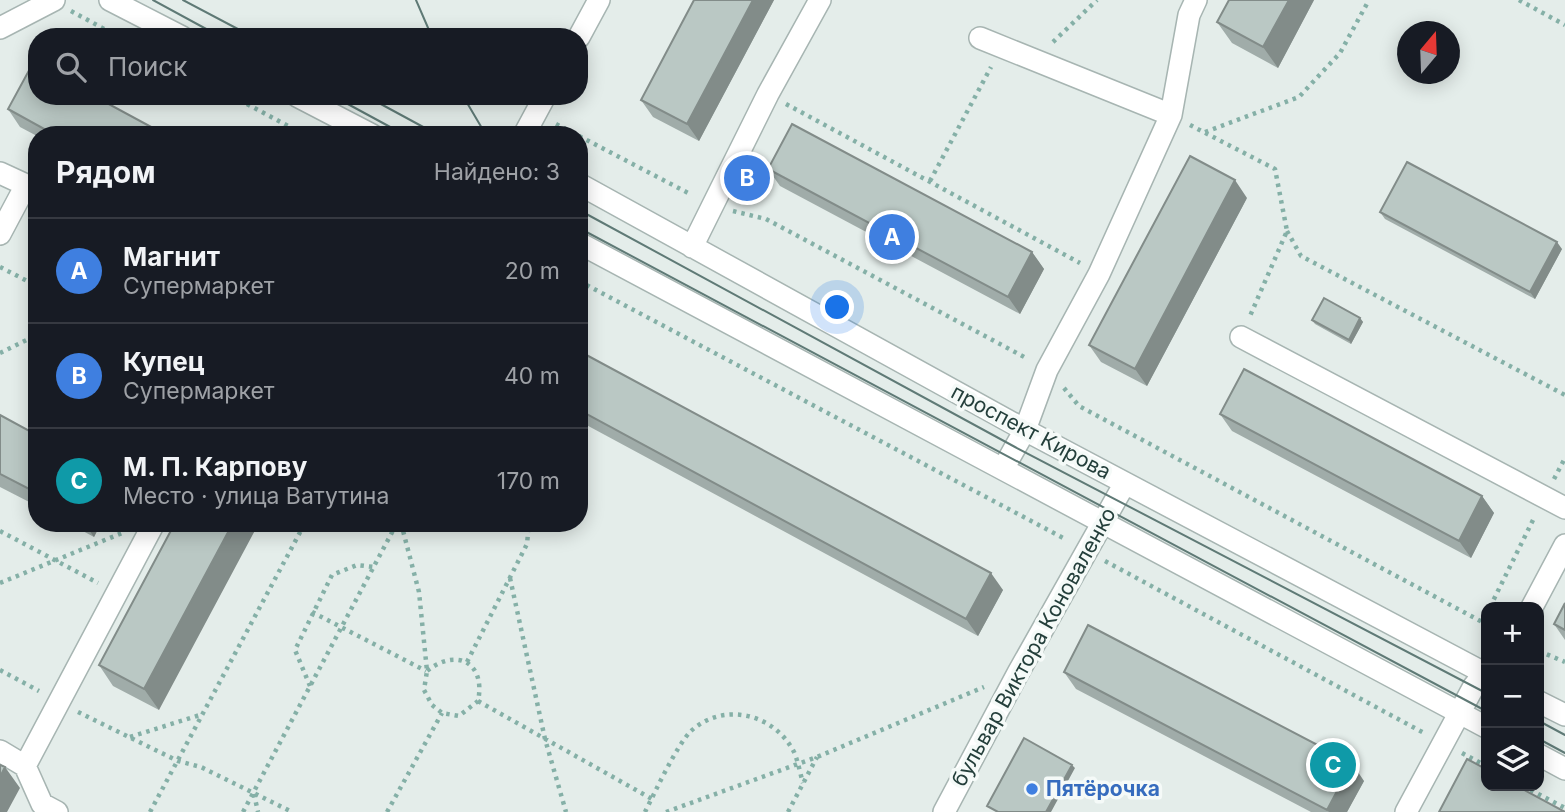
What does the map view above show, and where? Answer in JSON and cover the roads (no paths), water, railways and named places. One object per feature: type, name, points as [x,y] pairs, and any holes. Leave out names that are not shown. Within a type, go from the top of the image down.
[{"type":"street","points":[[0,28],[53,0]]},
{"type":"street","points":[[110,0],[164,28]]},
{"type":"street","points":[[584,28],[599,0]]},
{"type":"street","points":[[692,247],[768,94],[820,0]]},
{"type":"street","points":[[1003,468],[1025,430],[1047,370],[1099,274],[1171,115],[1189,15],[1196,0]]},
{"type":"street","points":[[980,38],[1171,115]]},
{"type":"street","points":[[314,105],[355,126]]},
{"type":"street","points":[[529,126],[540,105]]},
{"type":"street","points":[[0,173],[26,185],[0,234]]},
{"type":"street","name":"проспект Кирова","points":[[588,189],[1025,430],[1481,670]]},
{"type":"street","points":[[588,248],[1481,724]]},
{"type":"street","points":[[1241,337],[1565,508]]},
{"type":"street","name":"бульвар Виктора Коноваленко","points":[[944,812],[1018,673],[1125,483]]},
{"type":"street","points":[[26,766],[149,532]]},
{"type":"street","points":[[1535,602],[1565,545]]},
{"type":"street","points":[[1406,812],[1474,686],[1481,678]]},
{"type":"street","points":[[1544,704],[1565,715]]},
{"type":"street","points":[[0,751],[26,766],[42,804],[57,812]]},
{"type":"street","points":[[1544,758],[1565,769]]},
{"type":"tram line","points":[[153,0],[204,28]]},
{"type":"tram line","points":[[183,0],[236,28]]},
{"type":"tram line","points":[[416,0],[428,28]]},
{"type":"tram line","points":[[350,105],[388,126]]},
{"type":"tram line","points":[[383,105],[421,126]]},
{"type":"tram line","points":[[468,105],[481,126]]},
{"type":"tram line","points":[[588,215],[1015,447],[1481,690]]},
{"type":"tram line","points":[[588,233],[1481,708]]},
{"type":"tram line","points":[[1544,724],[1565,735]]},
{"type":"tram line","points":[[1544,742],[1565,753]]},
{"type":"place","name":"Купец","points":[[747,178]]},
{"type":"place","name":"Магнит","points":[[892,237]]},
{"type":"place","name":"М. П. Карпову","points":[[1333,765]]},
{"type":"place","name":"Пятёрочка","points":[[1032,789]]}]
